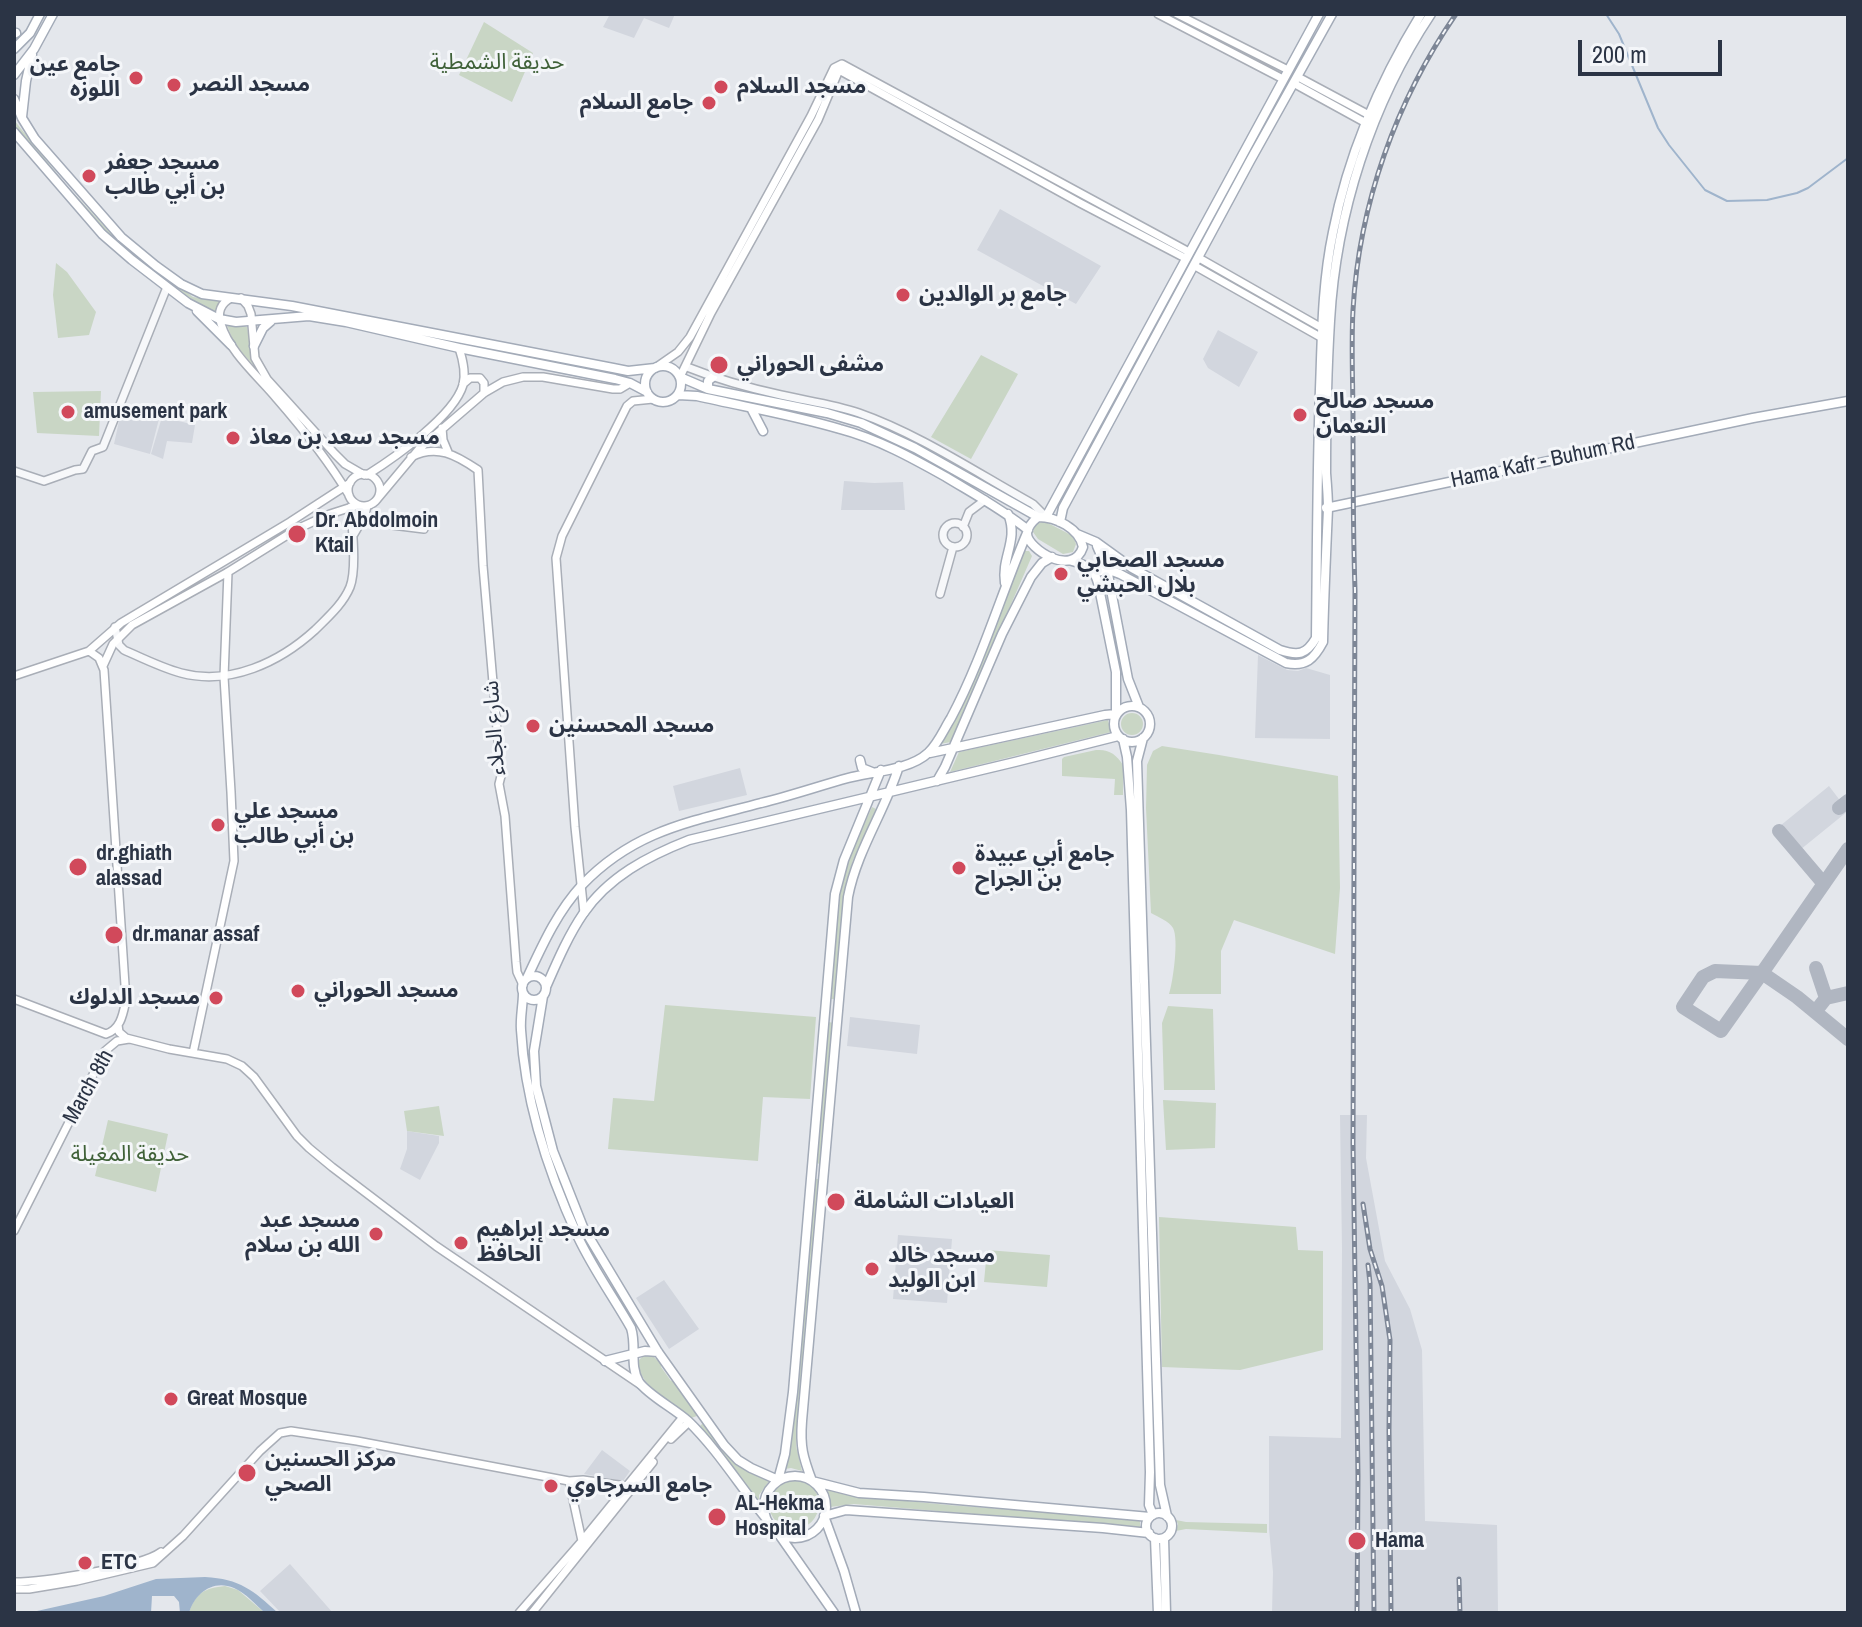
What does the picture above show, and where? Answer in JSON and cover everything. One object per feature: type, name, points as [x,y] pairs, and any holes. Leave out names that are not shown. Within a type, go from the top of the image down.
[{"type":"main road","points":[[14,49],[30,33],[40,14]]},
{"type":"main road","points":[[14,75],[34,49],[53,14]]},
{"type":"main road","points":[[1158,14],[1283,79]]},
{"type":"main road","points":[[1177,14],[1288,70]]},
{"type":"main road","points":[[929,753],[959,702],[1027,532],[1033,521],[1042,517],[1319,14]]},
{"type":"main road","points":[[1060,522],[1063,508],[1332,14]]},
{"type":"main road","points":[[14,99],[35,139],[104,219],[181,284],[202,294],[292,306],[568,360],[598,360],[628,371],[661,366],[673,368],[680,377],[708,389],[861,423],[915,448],[1042,517],[1060,522],[1096,542],[1132,568],[1280,650],[1293,654],[1310,648],[1316,638],[1327,263],[1339,203],[1367,119],[1392,64],[1421,14]]},
{"type":"main road","points":[[1095,573],[1107,569],[1149,588],[1286,663],[1304,663],[1317,654],[1323,642],[1328,508],[1322,333],[1328,292],[1347,206],[1365,149],[1386,95],[1431,14]]},
{"type":"main road","points":[[22,118],[34,49]]},
{"type":"main road","points":[[650,395],[645,381],[650,371],[678,352],[690,337],[834,68],[842,64],[1187,255]]},
{"type":"main road","points":[[678,395],[680,377],[695,344],[818,120],[839,70],[1069,197],[1187,255]]},
{"type":"main road","points":[[1296,80],[1367,119]]},
{"type":"main road","points":[[14,132],[102,234],[188,303],[231,345],[314,442],[348,488],[351,499],[359,506]]},
{"type":"main road","points":[[1197,262],[1322,333]]},
{"type":"main road","points":[[231,345],[219,313],[224,302],[236,298]]},
{"type":"main road","points":[[236,298],[248,306],[255,358],[267,379],[345,464],[374,479],[379,487],[378,498]]},
{"type":"main road","points":[[188,303],[219,319],[236,322],[309,316],[346,322],[630,383],[665,402],[678,395],[697,396],[841,429],[870,439],[921,464],[1007,513],[1027,532],[1034,546],[1052,557],[1066,562],[1080,555],[1083,547],[1077,534]]},
{"type":"main road","points":[[254,346],[263,328],[273,319]]},
{"type":"main road","points":[[14,676],[89,651],[115,627],[348,488],[356,477],[366,475],[386,463],[446,413],[456,399],[463,384],[464,366],[459,348]]},
{"type":"main road","points":[[568,360],[571,350]]},
{"type":"main road","points":[[103,666],[117,638],[132,625],[228,572],[297,529],[330,514],[373,503],[411,457],[442,428],[484,393],[503,382],[533,376],[613,389],[630,383]]},
{"type":"main road","points":[[463,384],[473,377],[480,378],[484,383],[484,393]]},
{"type":"main road","points":[[708,389],[708,381],[713,377]]},
{"type":"main road","points":[[584,913],[556,558],[562,536],[627,406],[650,395]]},
{"type":"main road","name":"Hama Kafr - Buhum Rd","points":[[1318,509],[1848,401]]},
{"type":"main road","points":[[751,408],[763,431]]},
{"type":"main road","points":[[442,428],[448,452]]},
{"type":"main road","points":[[411,457],[433,450],[448,452]]},
{"type":"main road","name":"شارع الجلاء","points":[[448,452],[478,470],[484,587],[501,776],[499,784],[505,816],[517,972],[524,985]]},
{"type":"main road","points":[[1005,584],[1012,534],[1007,513]]},
{"type":"main road","points":[[1096,542],[1107,569],[1128,679],[1139,707]]},
{"type":"main road","points":[[937,781],[1031,577],[1042,563],[1052,557]]},
{"type":"main road","points":[[1072,561],[1095,573],[1116,672],[1114,725],[1127,757],[1131,810],[1149,1505],[1152,1516],[1147,1525],[1156,1536],[1166,1613]]},
{"type":"main road","points":[[193,1053],[234,861],[224,677],[228,572]]},
{"type":"main road","points":[[14,999],[101,1033],[110,1033],[118,1025],[126,1000],[103,666],[99,658],[89,651]]},
{"type":"main road","points":[[641,1385],[636,1374],[631,1328],[579,1239],[551,1173],[526,1078],[521,1027],[524,985],[554,923],[581,886],[600,868],[644,838],[677,825],[899,766],[929,753],[1116,714],[1130,706],[1146,712],[1149,728],[1137,761],[1160,1485],[1172,1529],[1156,1536],[1072,1526],[846,1510],[824,1516]]},
{"type":"main road","points":[[778,1480],[738,1460],[717,1436],[658,1352],[583,1227],[553,1151],[536,1086],[534,1051],[544,991],[563,949],[584,913],[621,874],[655,853],[689,840],[1110,739],[1133,742],[1143,738]]},
{"type":"main road","points":[[860,760],[862,768],[877,772]]},
{"type":"main road","points":[[778,1533],[796,1538],[814,1531],[820,1525],[826,1506],[824,1496],[812,1481],[800,1444],[848,897],[851,879],[899,766]]},
{"type":"main road","points":[[778,1480],[785,1454],[793,1392],[835,894],[844,860],[877,772]]},
{"type":"main road","points":[[774,800],[777,818]]},
{"type":"main road","points":[[524,985],[534,976],[541,977],[544,991]]},
{"type":"main road","points":[[524,985],[532,999],[544,991]]},
{"type":"main road","points":[[118,1025],[121,1034],[129,1039],[227,1059],[242,1066],[254,1077],[297,1136],[332,1167],[436,1246],[686,1419],[719,1456],[778,1533],[834,1613]]},
{"type":"main road","points":[[101,1033],[106,1043],[105,1051]]},
{"type":"main road","name":"March 8th","points":[[14,1231],[105,1051],[117,1041],[129,1039]]},
{"type":"main road","points":[[812,1171],[818,1166],[824,1172]]},
{"type":"main road","points":[[605,1361],[645,1351],[658,1352]]},
{"type":"main road","points":[[519,1613],[686,1419]]},
{"type":"main road","points":[[532,1613],[686,1419]]},
{"type":"main road","points":[[14,1589],[77,1581],[153,1563],[183,1536],[274,1437],[285,1432],[357,1441],[569,1481],[626,1486]]},
{"type":"main road","points":[[14,1582],[60,1577],[142,1561],[157,1555],[229,1478],[232,1469]]},
{"type":"main road","points":[[765,1517],[763,1507],[770,1487],[778,1480],[795,1475],[859,1493],[1135,1515],[1160,1513],[1167,1516]]},
{"type":"main road","points":[[569,1481],[582,1541]]},
{"type":"main road","points":[[1135,1515],[1149,1505]]},
{"type":"main road","points":[[824,1516],[856,1613]]},
{"type":"main road","points":[[1156,1536],[1158,1613]]},
{"type":"street","points":[[14,471],[44,481],[83,469],[92,451],[103,447],[167,287]]},
{"type":"street","points":[[687,367],[780,395],[845,409],[886,425],[1033,504],[1042,517]]},
{"type":"street","points":[[963,527],[969,512],[985,500]]},
{"type":"street","points":[[359,506],[365,515],[392,525],[424,529]]},
{"type":"street","points":[[115,627],[119,645],[124,650],[192,675],[224,677],[286,654],[327,619],[351,584],[353,536],[359,506]]},
{"type":"street","points":[[353,536],[365,515]]},
{"type":"street","points":[[953,524],[963,527],[965,541],[960,546],[953,547],[944,541],[944,530],[953,524]]},
{"type":"street","points":[[940,594],[953,547]]},
{"type":"shaded area","points":[[610,14],[675,14],[669,28],[644,18],[634,38],[603,27]]},
{"type":"shaded area","points":[[1000,209],[1101,266],[1076,304],[977,250]]},
{"type":"shaded area","points":[[1218,330],[1258,352],[1239,387],[1208,368],[1203,359]]},
{"type":"shaded area","points":[[123,403],[160,415],[150,454],[114,444]]},
{"type":"shaded area","points":[[162,417],[195,425],[192,443],[167,441],[163,459],[151,454]]},
{"type":"shaded area","points":[[844,481],[903,482],[905,510],[841,510]]},
{"type":"shaded area","points":[[1258,655],[1287,670],[1306,668],[1330,675],[1330,739],[1255,738]]},
{"type":"shaded area","points":[[740,768],[747,795],[679,811],[673,786]]},
{"type":"shaded area","points":[[1829,786],[1848,811],[1795,854],[1775,830]]},
{"type":"shaded area","points":[[850,1017],[920,1025],[917,1054],[847,1046]]},
{"type":"shaded area","points":[[1340,1115],[1367,1115],[1366,1158],[1385,1261],[1410,1309],[1422,1350],[1425,1521],[1497,1525],[1498,1613],[1272,1613],[1269,1436],[1341,1438]]},
{"type":"shaded area","points":[[407,1131],[439,1136],[439,1143],[420,1180],[400,1169],[407,1149]]},
{"type":"shaded area","points":[[898,1235],[952,1239],[947,1303],[893,1299]]},
{"type":"shaded area","points":[[664,1280],[699,1329],[669,1349],[636,1298]]},
{"type":"shaded area","points":[[602,1450],[630,1471],[623,1481],[584,1474]]},
{"type":"shaded area","points":[[290,1564],[333,1613],[281,1613],[260,1591]]},
{"type":"green space","name":"حديقة الشمطية","points":[[484,22],[533,53],[512,102],[459,75]]},
{"type":"green space","points":[[14,120],[67,186],[106,228],[193,297],[221,301],[214,313],[148,268],[98,223],[49,168],[14,125]]},
{"type":"green space","points":[[56,263],[67,272],[96,312],[89,335],[58,338],[53,295]]},
{"type":"green space","points":[[226,323],[247,327],[254,366],[235,345]]},
{"type":"green space","points":[[981,355],[1018,374],[971,459],[931,437]]},
{"type":"green space","name":"amusement park","points":[[101,391],[99,436],[37,433],[33,392]]},
{"type":"green space","points":[[1044,521],[1073,536],[1076,544],[1073,552],[1063,554],[1038,539],[1033,532],[1035,525]]},
{"type":"green space","points":[[1023,551],[1029,551],[1032,556],[951,742],[940,744],[972,682]]},
{"type":"green space","points":[[1128,713],[1136,713],[1143,724],[1136,735],[1128,735],[1121,728],[1121,720]]},
{"type":"green space","points":[[1108,720],[1111,732],[950,772],[959,752]]},
{"type":"green space","points":[[1162,746],[1338,776],[1340,888],[1335,954],[1234,920],[1221,951],[1221,994],[1169,994],[1175,961],[1175,934],[1169,923],[1151,913],[1146,808],[1147,765],[1153,751]]},
{"type":"green space","points":[[1096,750],[1112,753],[1123,765],[1123,795],[1114,795],[1115,779],[1062,776],[1064,757]]},
{"type":"green space","points":[[872,807],[876,809],[846,883],[835,999],[831,999],[839,892],[844,869]]},
{"type":"green space","points":[[665,1005],[816,1017],[810,1099],[763,1097],[758,1161],[608,1149],[613,1098],[654,1101]]},
{"type":"green space","points":[[1168,1006],[1213,1009],[1215,1090],[1164,1090],[1162,1023]]},
{"type":"green space","points":[[829,1022],[833,1023],[820,1164],[816,1163]]},
{"type":"green space","points":[[1163,1100],[1216,1103],[1215,1148],[1166,1150]]},
{"type":"green space","points":[[439,1106],[444,1136],[407,1131],[404,1111]]},
{"type":"green space","name":"حديقة المغيلة","points":[[108,1120],[168,1134],[156,1192],[95,1176]]},
{"type":"green space","points":[[815,1179],[819,1179],[796,1446],[802,1471],[785,1469],[791,1444]]},
{"type":"green space","points":[[1159,1217],[1296,1227],[1298,1250],[1323,1251],[1323,1350],[1240,1370],[1162,1367]]},
{"type":"green space","points":[[987,1250],[1050,1255],[1047,1287],[984,1282]]},
{"type":"green space","points":[[647,1354],[662,1365],[671,1381],[674,1380],[696,1410],[697,1416],[691,1418],[650,1387],[638,1361]]},
{"type":"green space","points":[[703,1423],[726,1453],[746,1470],[770,1480],[759,1495],[759,1502],[700,1426]]},
{"type":"green space","points":[[794,1479],[811,1487],[819,1504],[811,1521],[794,1529],[777,1521],[769,1504],[777,1487]]},
{"type":"green space","points":[[827,1490],[847,1495],[948,1505],[1140,1519],[1140,1528],[854,1504],[830,1507]]},
{"type":"green space","points":[[1176,1520],[1267,1524],[1267,1533],[1176,1531]]},
{"type":"green space","points":[[225,1586],[238,1590],[265,1613],[189,1613],[202,1593]]},
{"type":"water","points":[[205,1577],[237,1583],[278,1613],[265,1613],[238,1590],[219,1585],[200,1594],[189,1613],[180,1613],[179,1602],[174,1596],[152,1596],[151,1613],[28,1613],[104,1596],[156,1579]]},
{"type":"waterway","points":[[1606,14],[1619,34],[1658,128],[1705,190],[1727,201],[1767,200],[1808,188],[1848,158]]},
{"type":"taxiway","points":[[1839,808],[1848,801]]},
{"type":"taxiway","points":[[1779,831],[1824,884]]},
{"type":"taxiway","points":[[1848,849],[1762,973],[1848,1039]]},
{"type":"taxiway","points":[[1815,1012],[1826,998],[1816,968]]},
{"type":"taxiway","points":[[1715,971],[1762,973],[1721,1031],[1683,1007],[1703,977],[1715,971]]},
{"type":"taxiway","points":[[1826,998],[1848,993]]},
{"type":"railway","points":[[1357,1613],[1353,1144],[1353,310],[1363,231],[1384,155],[1415,82],[1456,14]]},
{"type":"railway","points":[[1363,1204],[1370,1249],[1382,1286],[1390,1340],[1391,1613]]},
{"type":"railway","points":[[1368,1265],[1374,1613]]},
{"type":"railway","points":[[1459,1579],[1460,1613]]},
{"type":"place","name":"جامع عين اللوزه","points":[[136,78]]},
{"type":"place","name":"مسجد النصر","points":[[174,85]]},
{"type":"place","name":"مسجد السلام","points":[[721,87]]},
{"type":"place","name":"جامع السلام","points":[[709,103]]},
{"type":"place","name":"مسجد جعفر بن أبي طالب","points":[[89,176]]},
{"type":"place","name":"جامع بر الوالدين","points":[[903,295]]},
{"type":"place","name":"مشفى الحوراني","points":[[719,365]]},
{"type":"place","name":"amusement park","points":[[68,412]]},
{"type":"place","name":"مسجد صالح النعمان","points":[[1300,415]]},
{"type":"place","name":"مسجد سعد بن معاذ","points":[[233,438]]},
{"type":"place","name":"Dr. Abdolmoin Ktail","points":[[297,534]]},
{"type":"place","name":"مسجد الصحابي بلال الحبشي","points":[[1061,574]]},
{"type":"place","name":"مسجد المحسنين","points":[[533,726]]},
{"type":"place","name":"مسجد علي بن أبي طالب","points":[[218,825]]},
{"type":"place","name":"dr.ghiath alassad","points":[[78,867]]},
{"type":"place","name":"جامع أبي عبيدة بن الجراح","points":[[959,868]]},
{"type":"place","name":"dr.manar assaf","points":[[114,935]]},
{"type":"place","name":"مسجد الحوراني","points":[[298,991]]},
{"type":"place","name":"مسجد الدلوك","points":[[216,998]]},
{"type":"place","name":"العيادات الشاملة","points":[[836,1202]]},
{"type":"place","name":"مسجد عبد الله بن سلام","points":[[376,1234]]},
{"type":"place","name":"مسجد إبراهيم الحافظ","points":[[461,1243]]},
{"type":"place","name":"مسجد خالد ابن الوليد","points":[[872,1269]]},
{"type":"place","name":"Great Mosque","points":[[171,1399]]},
{"type":"place","name":"مركز الحسنين الصحي","points":[[247,1473]]},
{"type":"place","name":"جامع السرجاوي","points":[[551,1486]]},
{"type":"place","name":"AL-Hekma Hospital","points":[[717,1517]]},
{"type":"place","name":"Hama","points":[[1357,1541]]},
{"type":"place","name":"ETC","points":[[85,1563]]}]
